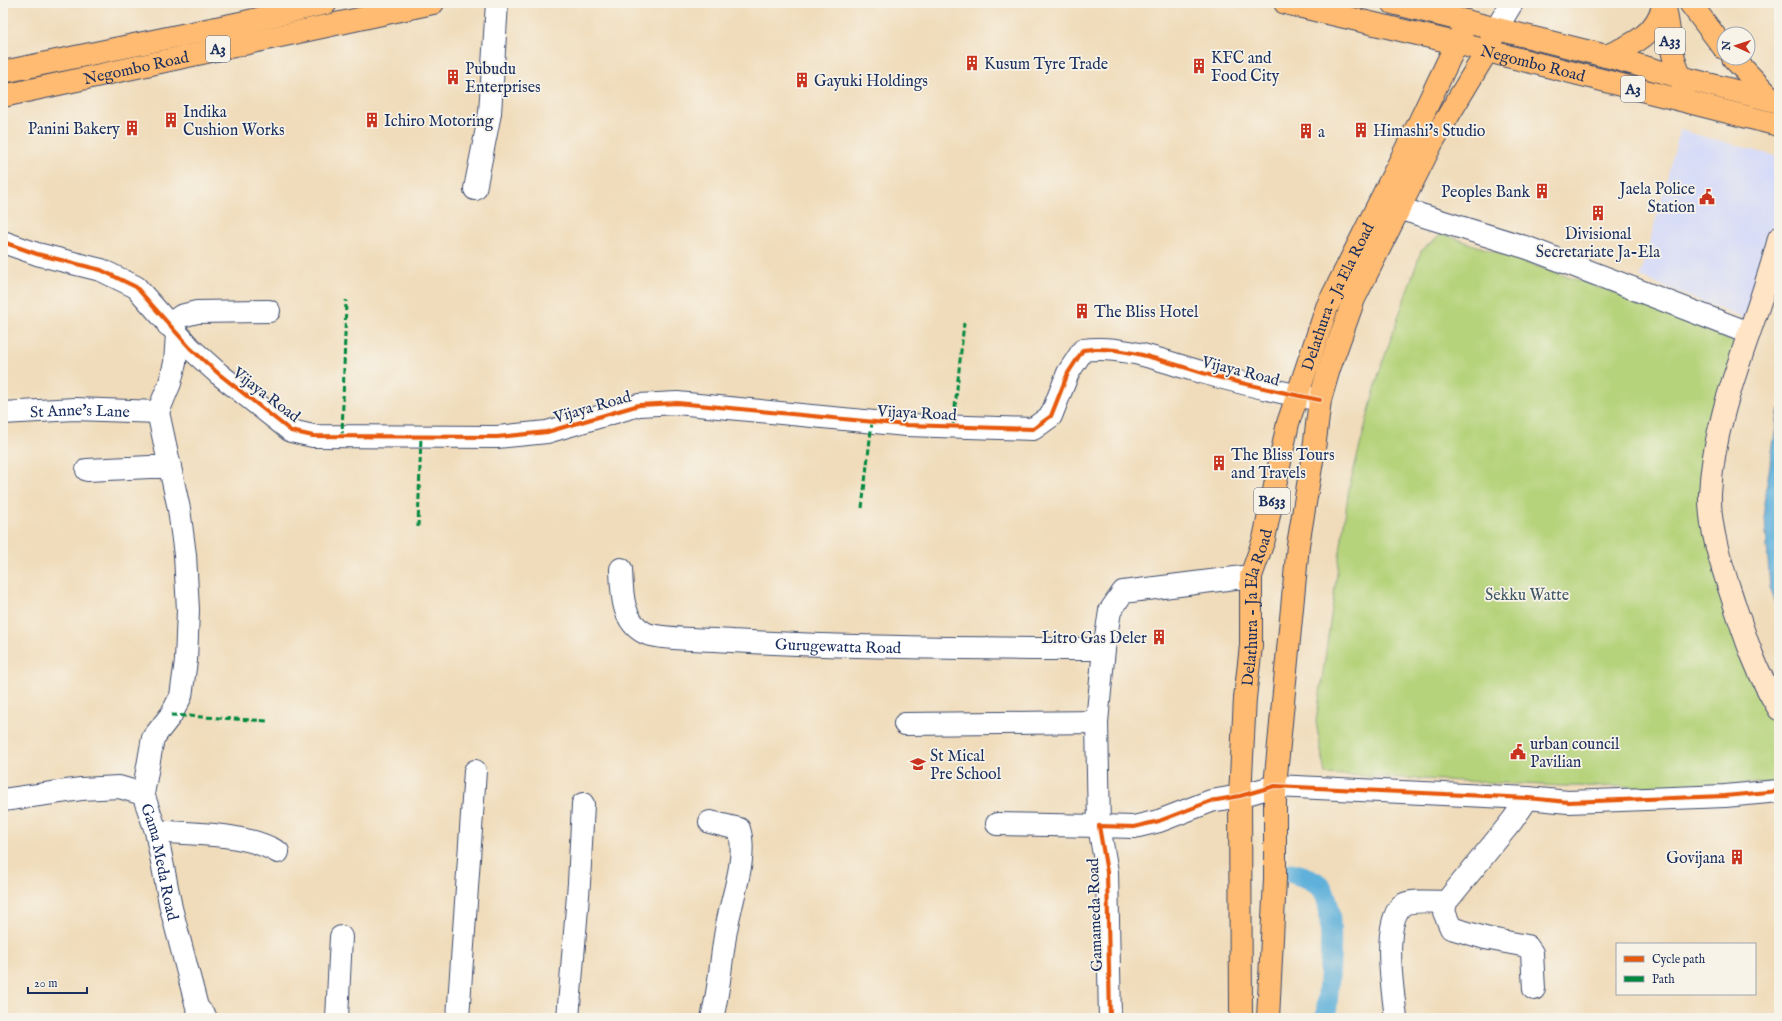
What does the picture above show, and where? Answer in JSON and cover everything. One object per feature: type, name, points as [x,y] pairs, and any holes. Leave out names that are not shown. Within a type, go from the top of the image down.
[{"type":"main road","name":"Negombo Road","points":[[3,72],[245,22],[326,3]]},
{"type":"main road","name":"Negombo Road","points":[[3,96],[433,3]]},
{"type":"main road","name":"Negombo Road","points":[[1285,3],[1487,51],[1779,125]]},
{"type":"main road","name":"Negombo Road","points":[[1393,3],[1606,56],[1680,77],[1776,101]]},
{"type":"main road","points":[[1606,56],[1630,47],[1646,35],[1658,21],[1664,3]]},
{"type":"main road","name":"A33","points":[[1664,3],[1672,56],[1680,77]]},
{"type":"main road","name":"A33","points":[[1690,3],[1716,37]]},
{"type":"main road","name":"Delathura - Ja Ela Road","points":[[1241,1018],[1240,796],[1245,698],[1251,646],[1252,576],[1264,539],[1288,423],[1327,307],[1415,131],[1467,22]]},
{"type":"main road","name":"Delathura - Ja Ela Road","points":[[1268,1018],[1275,880],[1275,786],[1298,545],[1314,449],[1320,400],[1328,369],[1354,299],[1398,208],[1433,142],[1487,51],[1496,29]]},
{"type":"main road","points":[[1742,66],[1776,101]]},
{"type":"main road","points":[[1680,77],[1690,92],[1702,103],[1712,108]]},
{"type":"street","points":[[474,189],[490,113],[497,3]]},
{"type":"street","points":[[1496,29],[1512,3]]},
{"type":"street","points":[[1398,208],[1528,248],[1749,333]]},
{"type":"street","points":[[1779,238],[1717,432],[1710,495],[1714,536],[1735,608],[1749,648],[1769,693],[1779,709]]},
{"type":"street","name":"Vijaya Road","points":[[3,242],[38,254],[94,268],[120,278],[136,287],[172,330],[219,374],[291,431],[313,436],[497,437],[547,432],[639,405],[677,404],[906,425],[1033,429],[1051,416],[1068,373],[1083,350],[1100,348],[1123,351],[1258,388],[1297,395]]},
{"type":"street","points":[[143,794],[153,738],[182,696],[186,661],[188,610],[185,555],[179,509],[160,430],[158,412],[170,383],[175,363],[172,330],[181,316],[197,312],[270,311]]},
{"type":"street","points":[[1297,395],[1320,400]]},
{"type":"street","name":"St Anne's Lane","points":[[3,413],[75,409],[158,412]]},
{"type":"street","points":[[87,470],[170,467]]},
{"type":"street","name":"Gurugewatta Road","points":[[621,569],[623,602],[631,622],[645,633],[664,637],[882,646],[1104,649]]},
{"type":"street","name":"Gamameda Road","points":[[1110,1018],[1107,872],[1099,826],[1097,722],[1104,649],[1110,611],[1123,592],[1252,576]]},
{"type":"street","points":[[905,724],[1097,722]]},
{"type":"street","points":[[458,1018],[475,771]]},
{"type":"street","points":[[997,824],[1134,827],[1159,821],[1211,801],[1240,796],[1275,786],[1528,798],[1576,802],[1725,796],[1779,791]]},
{"type":"street","name":"Gama Meda Road","points":[[3,800],[81,789],[119,787],[143,794],[156,831],[171,908],[197,1007],[206,1018]]},
{"type":"street","points":[[1528,798],[1446,902],[1444,912],[1451,928],[1485,938],[1527,946],[1532,952],[1534,989]]},
{"type":"street","points":[[568,1018],[580,883],[583,804]]},
{"type":"street","points":[[710,822],[739,829],[743,840],[741,857],[727,924],[712,1018]]},
{"type":"street","points":[[156,831],[245,839],[265,845],[278,852]]},
{"type":"street","points":[[1396,1018],[1390,967],[1393,920],[1402,906],[1411,902],[1446,902]]},
{"type":"street","points":[[337,1018],[341,937]]},
{"type":"shaded area","points":[[1680,130],[1779,157],[1779,210],[1750,321],[1640,277]]},
{"type":"green space","name":"Sekku Watte","points":[[1442,234],[1656,307],[1737,344],[1710,539],[1779,703],[1779,782],[1675,787],[1562,786],[1325,774],[1316,722],[1349,488],[1379,373],[1421,251]]},
{"type":"water","points":[[1779,408],[1779,611],[1770,588],[1764,503]]},
{"type":"waterway","points":[[1292,873],[1309,878],[1317,883],[1323,890],[1327,901],[1331,933],[1330,971],[1326,1018]]},
{"type":"marked path","points":[[342,437],[346,300]]},
{"type":"marked path","points":[[953,426],[964,323]]},
{"type":"marked path","points":[[862,508],[872,422]]},
{"type":"marked path","points":[[418,527],[421,436]]},
{"type":"marked path","points":[[171,715],[268,721]]},
{"type":"cycle path","points":[[3,242],[37,254],[101,270],[136,287],[190,348],[219,374],[291,431],[313,436],[497,437],[547,432],[639,405],[677,403],[906,425],[1033,429],[1051,416],[1068,373],[1083,350],[1098,349],[1131,353],[1165,361],[1213,376],[1320,400]]},
{"type":"cycle path","points":[[1110,1018],[1107,872],[1099,826],[1134,827],[1159,821],[1211,801],[1240,796],[1275,786],[1528,798],[1568,802],[1725,796],[1779,791]]},
{"type":"place","name":"Kusum Tyre Trade","points":[[972,63]]},
{"type":"place","name":"KFC and Food City","points":[[1199,66]]},
{"type":"place","name":"Pubudu Enterprises","points":[[453,77]]},
{"type":"place","name":"Gayuki Holdings","points":[[802,80]]},
{"type":"place","name":"Indika Cushion Works","points":[[171,120]]},
{"type":"place","name":"Ichiro Motoring","points":[[372,120]]},
{"type":"place","name":"Panini Bakery","points":[[132,128]]},
{"type":"place","name":"Himashi's Studio","points":[[1361,130]]},
{"type":"place","name":"a","points":[[1306,131]]},
{"type":"place","name":"Peoples Bank","points":[[1542,191]]},
{"type":"place","name":"Jaela Police Station","points":[[1707,197]]},
{"type":"place","name":"Divisional Secretariate Ja-Ela","points":[[1598,213]]},
{"type":"place","name":"The Bliss Hotel","points":[[1082,311]]},
{"type":"place","name":"The Bliss Tours and Travels","points":[[1219,463]]},
{"type":"place","name":"Litro Gas Deler","points":[[1159,637]]},
{"type":"place","name":"urban council Pavilian","points":[[1518,752]]},
{"type":"place","name":"St Mical Pre School","points":[[918,764]]},
{"type":"place","name":"Govijana","points":[[1737,857]]}]
